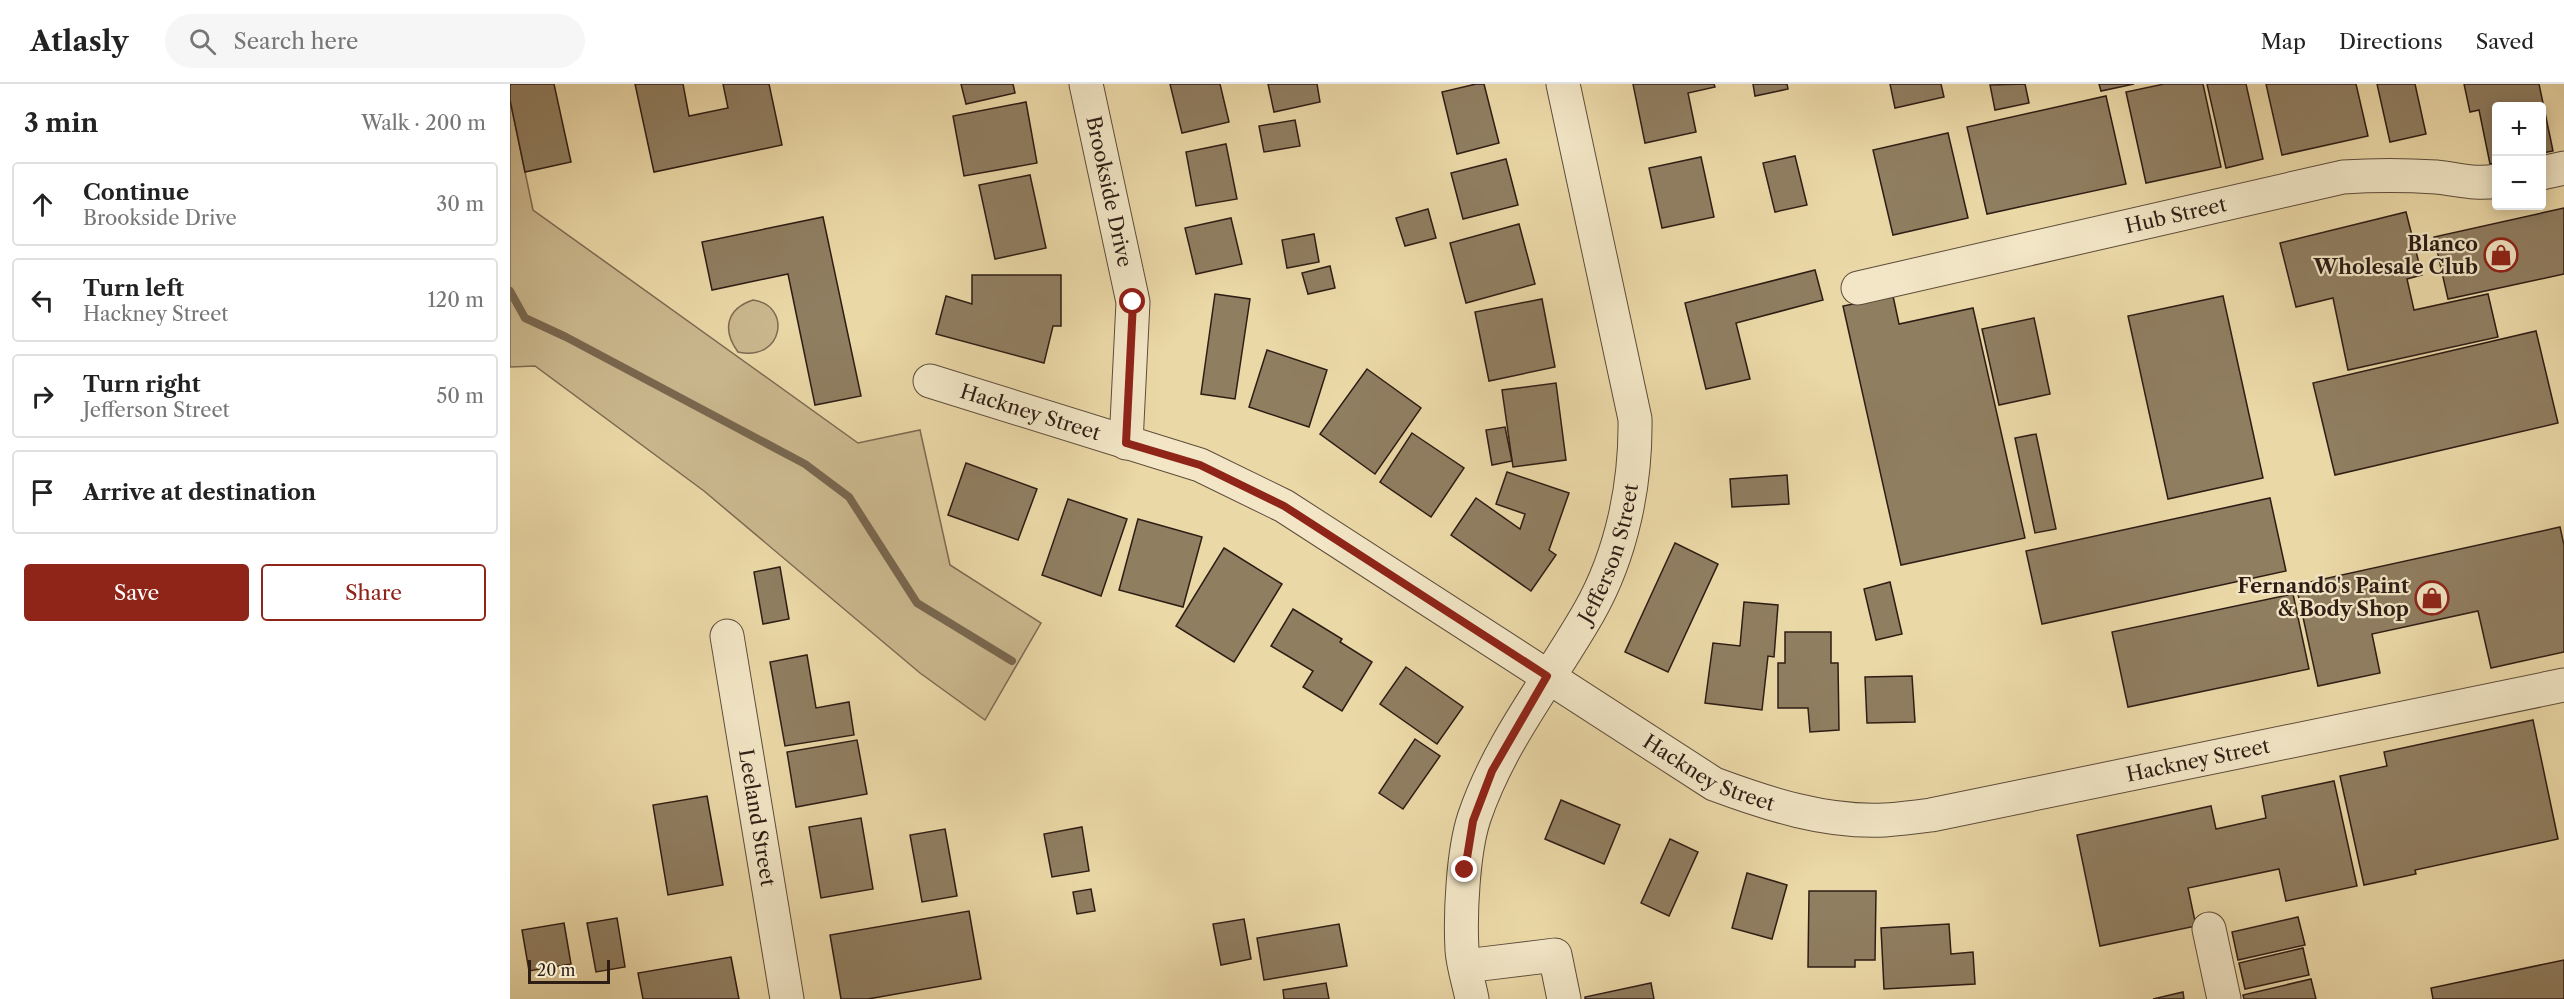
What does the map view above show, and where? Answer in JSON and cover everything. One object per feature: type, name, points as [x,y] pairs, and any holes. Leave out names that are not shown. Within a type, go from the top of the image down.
[{"type":"street","name":"Brookside Drive","points":[[1086,84],[1133,302],[1126,443]]},
{"type":"street","name":"Jefferson Street","points":[[1472,999],[1462,951],[1465,870],[1473,821],[1492,771],[1547,676],[1590,611],[1615,554],[1628,501],[1635,456],[1635,419],[1563,84]]},
{"type":"street","points":[[2546,171],[2564,168]]},
{"type":"street","name":"Hub Street","points":[[1858,288],[2343,177],[2385,175],[2437,177],[2482,184],[2492,182]]},
{"type":"street","name":"Hackney Street","points":[[930,381],[1200,465],[1284,506],[1714,784],[1769,804],[1830,817],[1883,820],[1931,815],[2564,685]]},
{"type":"street","name":"Leeland Street","points":[[727,636],[787,999]]},
{"type":"street","points":[[2210,929],[2224,999]]},
{"type":"street","points":[[1465,966],[1555,955],[1564,999]]},
{"type":"shaded area","points":[[510,100],[533,210],[858,443],[920,430],[950,565],[1041,623],[985,720],[920,673],[704,491],[535,366],[510,367]]},
{"type":"shaded area","points":[[753,300],[765,304],[774,312],[778,321],[777,332],[773,341],[765,349],[753,353],[738,352],[730,336],[729,321],[737,309]]},
{"type":"building","points":[[510,84],[554,84],[571,162],[525,172],[510,100]]},
{"type":"building","points":[[635,84],[683,84],[689,116],[728,108],[723,84],[769,84],[782,145],[654,172]]},
{"type":"building","points":[[961,84],[1013,84],[1015,93],[966,104]]},
{"type":"building","points":[[1170,84],[1220,84],[1229,122],[1182,133]]},
{"type":"building","points":[[1268,84],[1317,84],[1320,102],[1274,112]]},
{"type":"building","points":[[1484,84],[1499,143],[1457,154],[1442,92]]},
{"type":"building","points":[[1633,84],[1714,84],[1715,87],[1688,93],[1696,132],[1645,143]]},
{"type":"building","points":[[1753,84],[1787,84],[1788,89],[1755,96]]},
{"type":"building","points":[[1890,84],[1941,84],[1944,97],[1895,108]]},
{"type":"building","points":[[2025,84],[2029,103],[1995,110],[1990,85]]},
{"type":"building","points":[[2099,84],[2134,84],[2101,91]]},
{"type":"building","points":[[2164,84],[2203,84],[2221,167],[2146,183],[2126,92]]},
{"type":"building","points":[[2207,84],[2246,84],[2263,159],[2226,168]]},
{"type":"building","points":[[2266,84],[2356,84],[2368,136],[2282,155]]},
{"type":"building","points":[[2377,84],[2415,84],[2426,134],[2390,142]]},
{"type":"building","points":[[2464,84],[2539,84],[2543,102],[2492,102],[2492,164],[2490,164],[2479,110],[2470,112]]},
{"type":"building","points":[[2106,96],[2126,184],[1987,214],[1967,127]]},
{"type":"building","points":[[1026,102],[1037,163],[964,176],[953,116]]},
{"type":"building","points":[[2546,118],[2553,151],[2546,152]]},
{"type":"building","points":[[1295,120],[1300,146],[1264,152],[1259,126]]},
{"type":"building","points":[[1948,133],[1968,218],[1893,235],[1873,150]]},
{"type":"building","points":[[1226,144],[1237,199],[1196,206],[1186,152]]},
{"type":"building","points":[[1795,156],[1807,205],[1775,212],[1763,163]]},
{"type":"building","points":[[1701,157],[1714,217],[1662,228],[1649,168]]},
{"type":"building","points":[[1506,159],[1518,205],[1463,219],[1451,173]]},
{"type":"building","points":[[1030,175],[1046,248],[995,259],[979,185]]},
{"type":"building","name":"Blanco Wholesale Club","points":[[2564,208],[2564,274],[2448,299],[2434,237]]},
{"type":"building","points":[[1428,209],[1436,238],[1405,246],[1396,218]]},
{"type":"building","points":[[2406,212],[2422,275],[2407,279],[2414,310],[2488,294],[2498,337],[2348,370],[2333,298],[2296,307],[2280,243]]},
{"type":"building","points":[[823,217],[861,396],[815,405],[788,274],[712,290],[702,242]]},
{"type":"building","points":[[1231,218],[1242,264],[1196,274],[1185,228]]},
{"type":"building","points":[[1519,224],[1535,284],[1466,303],[1450,243]]},
{"type":"building","points":[[1314,234],[1319,262],[1287,268],[1282,240]]},
{"type":"building","points":[[1330,266],[1335,288],[1308,294],[1302,273]]},
{"type":"building","points":[[1815,270],[1823,300],[1736,323],[1750,379],[1706,389],[1685,303]]},
{"type":"building","points":[[972,275],[1061,275],[1061,326],[1053,326],[1044,363],[936,334],[946,296],[972,304]]},
{"type":"building","points":[[1215,294],[1250,299],[1235,399],[1201,394]]},
{"type":"building","points":[[1893,296],[1899,324],[1973,308],[2025,538],[1901,565],[1843,306]]},
{"type":"building","points":[[2223,296],[2263,478],[2168,499],[2128,316]]},
{"type":"building","points":[[1542,299],[1555,367],[1489,381],[1475,312]]},
{"type":"building","points":[[2034,318],[2050,394],[1999,405],[1982,329]]},
{"type":"building","points":[[2536,331],[2558,423],[2335,475],[2313,383]]},
{"type":"building","points":[[1267,350],[1327,370],[1309,427],[1249,407]]},
{"type":"building","points":[[1367,369],[1421,408],[1375,474],[1320,434]]},
{"type":"building","points":[[1556,383],[1566,460],[1513,467],[1502,390]]},
{"type":"building","points":[[1505,427],[1512,461],[1492,465],[1486,430]]},
{"type":"building","points":[[1412,433],[1464,468],[1431,517],[1380,482]]},
{"type":"building","points":[[2036,434],[2056,529],[2035,533],[2015,438]]},
{"type":"building","points":[[966,463],[1037,489],[1018,540],[948,515]]},
{"type":"building","points":[[1507,472],[1569,493],[1549,550],[1556,555],[1531,591],[1451,535],[1476,498],[1520,529],[1525,514],[1496,504]]},
{"type":"building","points":[[1787,475],[1789,504],[1732,507],[1730,479]]},
{"type":"building","points":[[2270,498],[2286,571],[2042,624],[2026,551]]},
{"type":"building","points":[[1068,499],[1127,519],[1101,596],[1042,575]]},
{"type":"building","points":[[1138,519],[1202,537],[1183,607],[1119,590]]},
{"type":"building","name":"Fernando's Paint & Body Shop","points":[[2560,527],[2564,545],[2564,652],[2491,668],[2478,611],[2372,634],[2380,673],[2318,686],[2296,585]]},
{"type":"building","points":[[1675,543],[1718,564],[1668,672],[1625,652]]},
{"type":"building","points":[[1224,548],[1282,584],[1234,662],[1176,626]]},
{"type":"building","points":[[780,567],[789,619],[763,624],[754,572]]},
{"type":"building","points":[[1890,582],[1902,634],[1876,640],[1864,589]]},
{"type":"building","points":[[2293,594],[2309,669],[2128,707],[2112,632]]},
{"type":"building","points":[[1744,602],[1778,605],[1774,657],[1768,656],[1762,710],[1705,703],[1713,643],[1740,646]]},
{"type":"building","points":[[1293,609],[1342,639],[1340,642],[1372,662],[1342,711],[1303,687],[1313,671],[1271,646]]},
{"type":"building","points":[[1785,632],[1831,632],[1831,663],[1838,663],[1839,730],[1810,732],[1808,708],[1778,708],[1778,663],[1785,663]]},
{"type":"building","points":[[807,655],[816,708],[849,702],[854,735],[785,746],[770,662]]},
{"type":"building","points":[[1406,667],[1463,707],[1437,744],[1380,704]]},
{"type":"building","points":[[1912,676],[1915,722],[1867,723],[1865,677]]},
{"type":"building","points":[[2533,720],[2558,839],[2415,870],[2416,874],[2364,885],[2340,776],[2387,766],[2384,752]]},
{"type":"building","points":[[1415,739],[1440,756],[1403,809],[1379,793]]},
{"type":"building","points":[[857,740],[867,794],[796,807],[787,752]]},
{"type":"building","points":[[2334,781],[2357,886],[2286,901],[2279,869],[2188,888],[2196,926],[2100,946],[2077,835],[2211,806],[2216,829],[2266,818],[2262,796]]},
{"type":"building","points":[[707,796],[723,885],[668,895],[653,805]]},
{"type":"building","points":[[1561,800],[1620,825],[1604,864],[1545,839]]},
{"type":"building","points":[[861,818],[873,889],[821,898],[809,827]]},
{"type":"building","points":[[1082,827],[1089,871],[1052,877],[1044,834]]},
{"type":"building","points":[[945,829],[957,896],[922,902],[910,835]]},
{"type":"building","points":[[1670,839],[1698,852],[1669,916],[1641,903]]},
{"type":"building","points":[[1747,873],[1787,885],[1772,939],[1732,928]]},
{"type":"building","points":[[1091,889],[1095,911],[1077,914],[1073,892]]},
{"type":"building","points":[[1809,891],[1876,891],[1875,960],[1855,960],[1855,967],[1808,967]]},
{"type":"building","points":[[969,911],[981,979],[868,999],[841,999],[830,935]]},
{"type":"building","points":[[2298,917],[2305,945],[2238,960],[2232,932]]},
{"type":"building","points":[[617,918],[625,967],[596,972],[587,923]]},
{"type":"building","points":[[1244,919],[1251,959],[1221,965],[1213,924]]},
{"type":"building","points":[[564,923],[571,964],[529,971],[522,930]]},
{"type":"building","points":[[1339,924],[1347,966],[1264,980],[1257,938]]},
{"type":"building","points":[[1949,924],[1951,954],[1973,952],[1975,984],[1884,989],[1881,928]]},
{"type":"building","points":[[2303,948],[2309,975],[2245,989],[2239,963]]},
{"type":"building","points":[[731,957],[739,999],[643,999],[638,973]]},
{"type":"building","points":[[2564,960],[2564,999],[2433,999],[2431,988]]},
{"type":"building","points":[[2311,979],[2316,999],[2244,999],[2243,995]]},
{"type":"building","points":[[1326,983],[1329,999],[1284,999],[1283,990]]},
{"type":"building","points":[[1651,983],[1654,999],[1585,999],[1585,997]]},
{"type":"building","points":[[2183,992],[2184,999],[2153,999]]},
{"type":"waterway","points":[[510,291],[525,318],[566,337],[805,464],[849,497],[917,603],[1012,661]]},
{"type":"place","name":"Blanco Wholesale Club","points":[[2501,255]]},
{"type":"place","name":"Fernando's Paint & Body Shop","points":[[2432,598]]},
{"type":"route","points":[[1133,302],[1126,443],[1200,465],[1284,506],[1547,676],[1492,771],[1473,821],[1465,870]]}]
